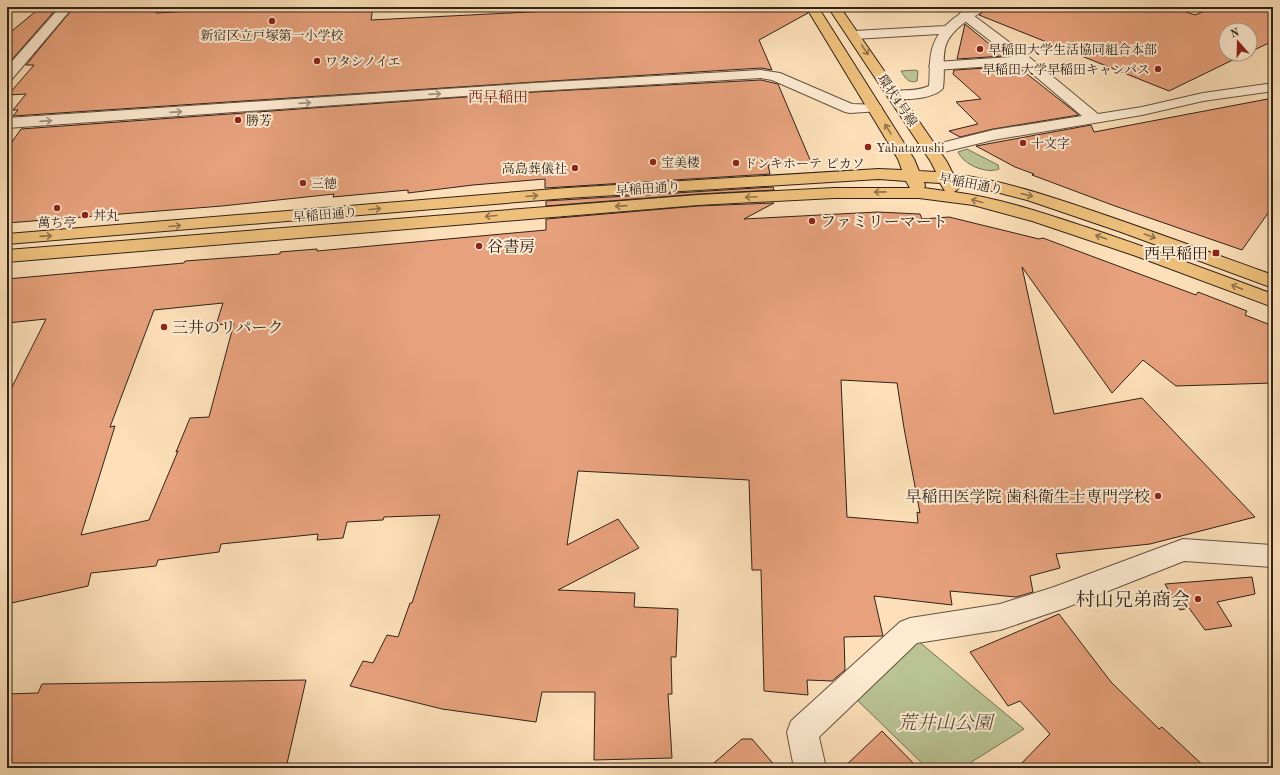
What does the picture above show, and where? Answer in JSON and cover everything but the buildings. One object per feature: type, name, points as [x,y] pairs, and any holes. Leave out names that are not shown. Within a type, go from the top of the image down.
[{"type":"main road","name":"環状4号線","points":[[812,7],[875,108],[914,175],[919,193]]},
{"type":"main road","name":"環状4号線","points":[[834,7],[931,150],[948,178],[955,196]]},
{"type":"main road","name":"早稲田通り","points":[[7,239],[568,193],[849,175],[914,175],[977,182],[1080,211],[1273,282]]},
{"type":"main road","name":"早稲田通り","points":[[7,256],[698,200],[834,193],[919,193],[955,196],[1038,217],[1091,234],[1273,301]]},
{"type":"street","points":[[7,76],[67,7]]},
{"type":"street","points":[[895,95],[932,91],[937,85],[936,66],[938,47],[949,30],[965,15],[981,7]]},
{"type":"street","points":[[965,15],[1024,60],[1095,119]]},
{"type":"street","points":[[854,35],[949,30]]},
{"type":"street","points":[[936,66],[1024,60]]},
{"type":"street","points":[[7,123],[761,74],[775,76],[850,109],[875,108]]},
{"type":"street","points":[[931,150],[993,135],[1142,111],[1203,97],[1273,87]]},
{"type":"street","points":[[810,768],[802,732],[910,632],[1000,617],[1055,599],[1183,550],[1273,556]]},
{"type":"green space","points":[[901,71],[918,71],[917,81],[914,82],[909,81]]},
{"type":"green space","points":[[967,149],[998,165],[999,169],[982,169],[965,161],[958,152]]},
{"type":"green space","name":"荒井山公園","points":[[912,636],[1024,729],[962,768],[927,768],[852,695]]},
{"type":"place","name":"新宿区立戸塚第一小学校","points":[[272,21]]},
{"type":"place","name":"早稲田大学生活協同組合本部","points":[[980,49]]},
{"type":"place","name":"ワタシノイエ","points":[[317,61]]},
{"type":"place","name":"早稲田大学早稲田キャンパス","points":[[1158,69]]},
{"type":"place","name":"勝芳","points":[[238,120]]},
{"type":"place","name":"十文字","points":[[1023,143]]},
{"type":"place","name":"Yahatazushi","points":[[868,147]]},
{"type":"place","name":"宝美楼","points":[[653,162]]},
{"type":"place","name":"ドンキホーテ ピカソ","points":[[736,163]]},
{"type":"place","name":"高島葬儀社","points":[[575,168]]},
{"type":"place","name":"三徳","points":[[303,183]]},
{"type":"place","name":"萬ち亭","points":[[57,208]]},
{"type":"place","name":"丼丸","points":[[85,215]]},
{"type":"place","name":"ファミリーマート","points":[[812,221]]},
{"type":"place","name":"谷書房","points":[[479,246]]},
{"type":"place","name":"西早稲田","points":[[1216,253]]},
{"type":"place","name":"三井のリパーク","points":[[164,327]]},
{"type":"place","name":"早稲田医学院 歯科衛生士専門学校","points":[[1158,496]]},
{"type":"place","name":"村山兄弟商会","points":[[1198,599]]},
{"type":"district","name":"西早稲田","points":[[498,97]]}]
